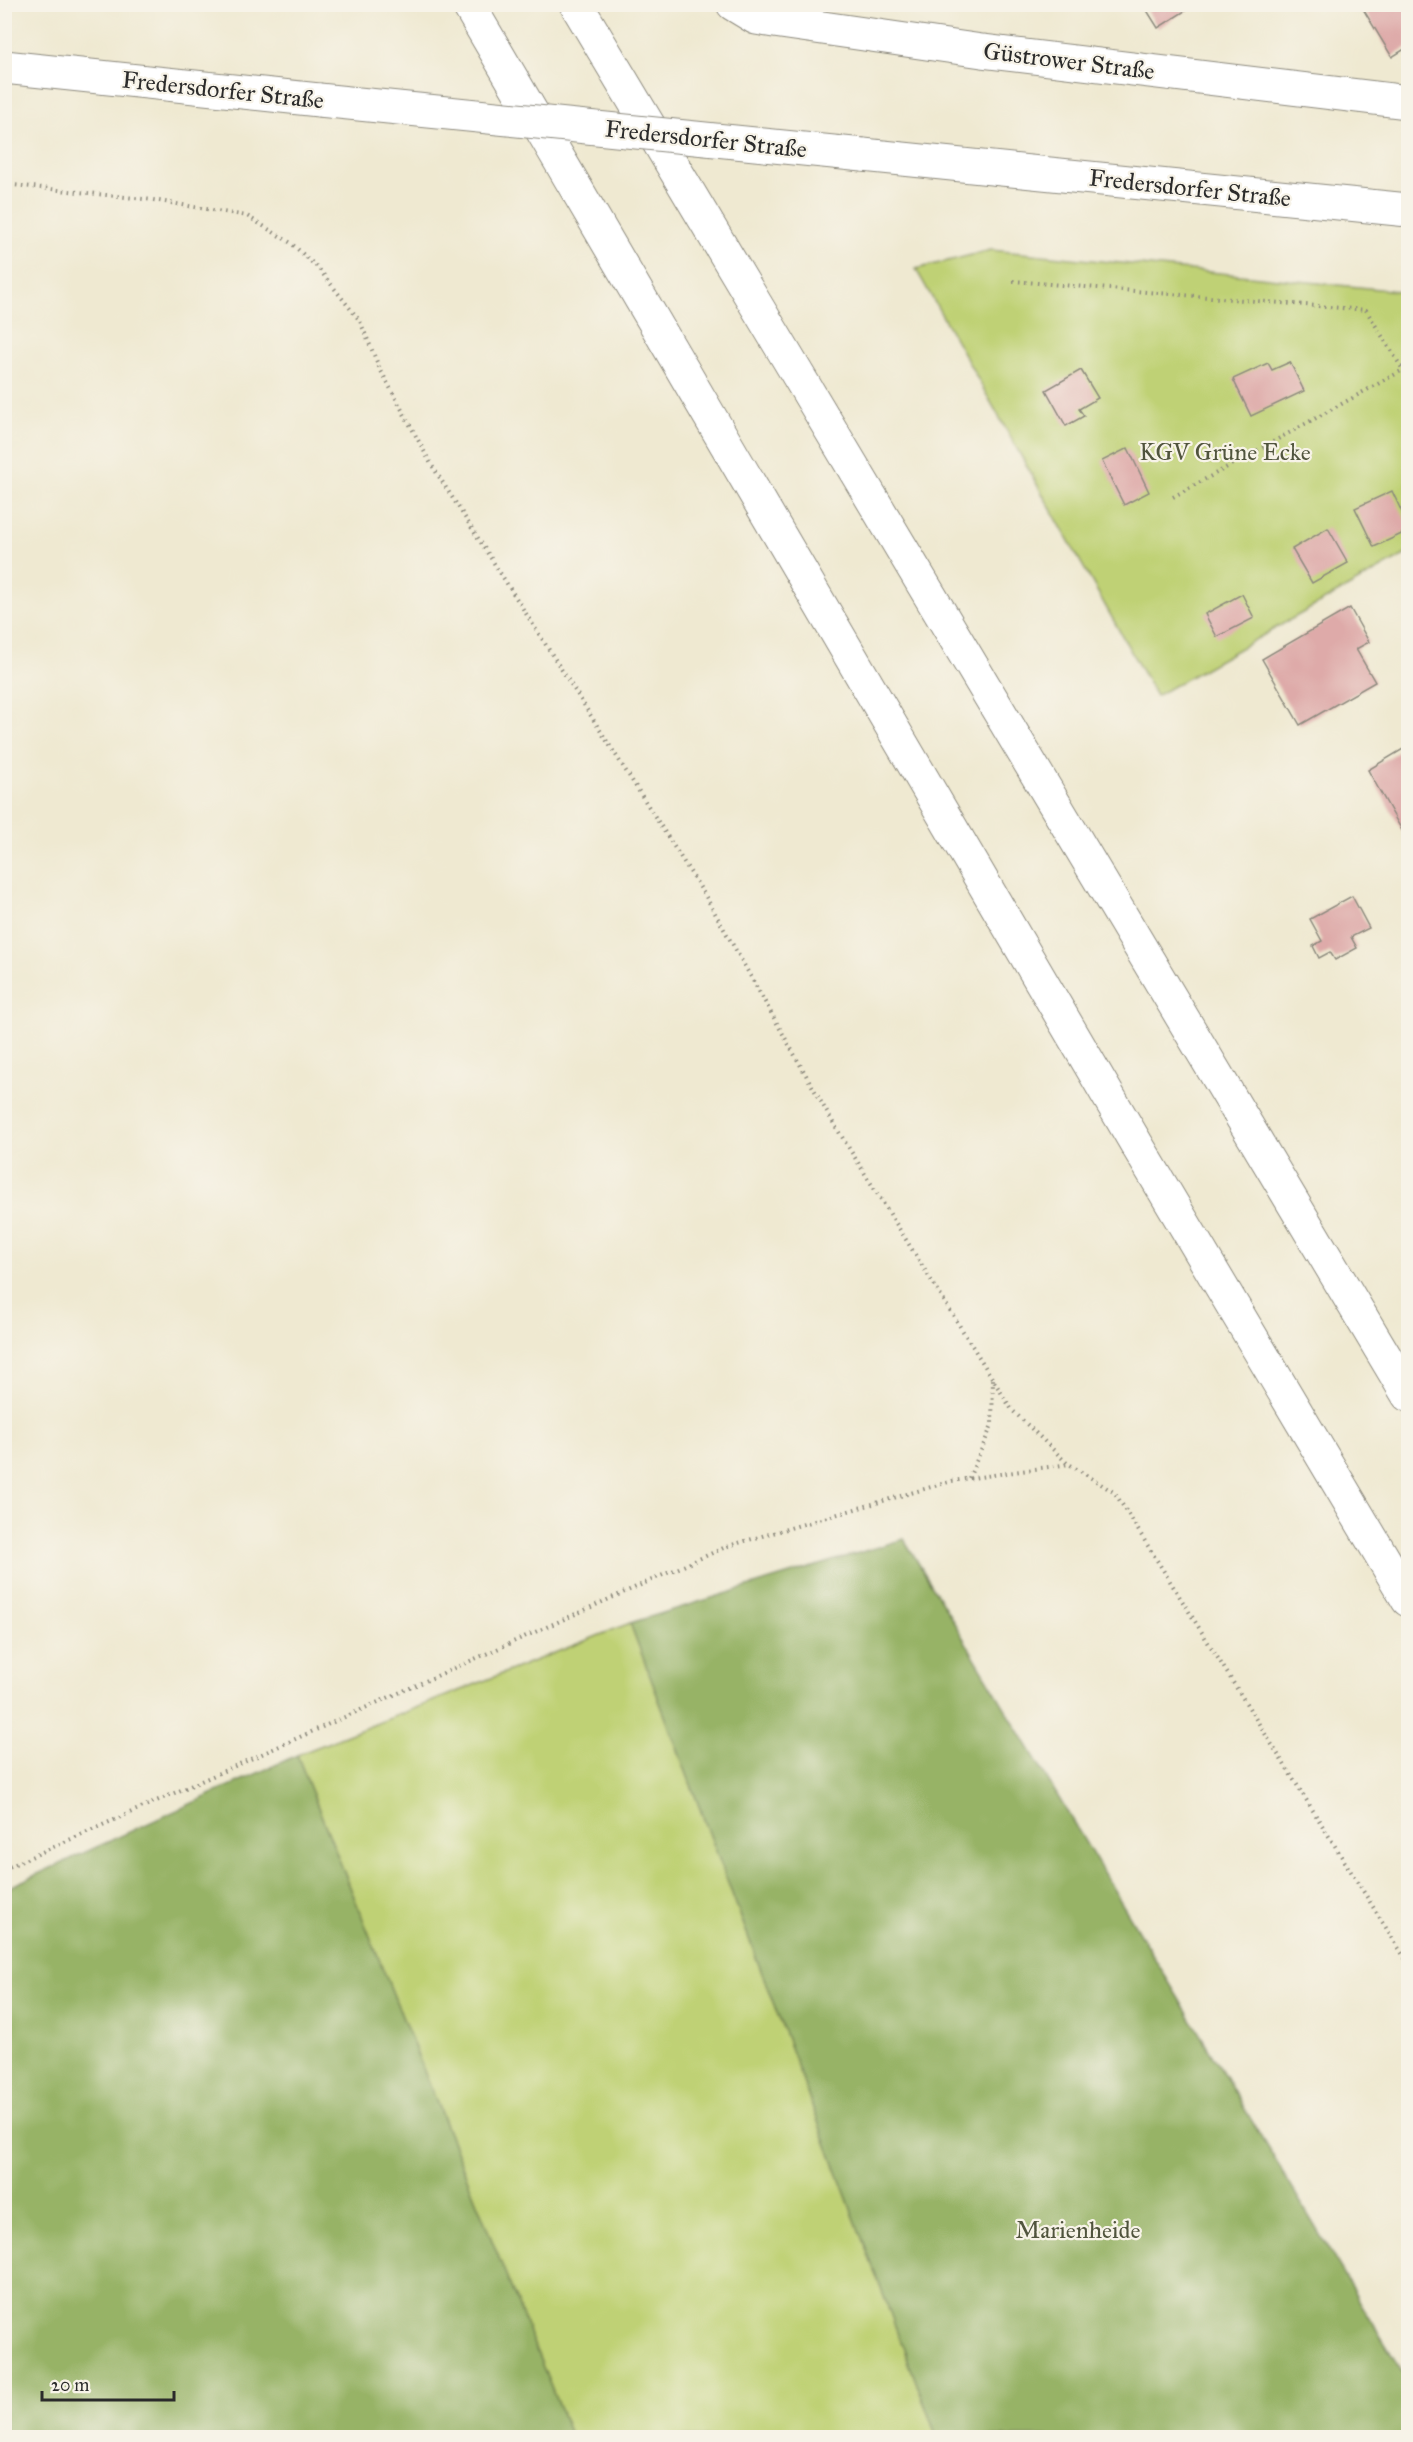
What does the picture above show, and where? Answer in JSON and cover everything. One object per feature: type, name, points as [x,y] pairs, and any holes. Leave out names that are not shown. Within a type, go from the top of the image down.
[{"type":"main road","points":[[468,4],[1140,1150],[1408,1600]]},
{"type":"main road","points":[[576,4],[1408,1395]]},
{"type":"main road","name":"Güstrower Straße","points":[[733,4],[756,18],[774,21],[982,51],[1408,102]]},
{"type":"main road","name":"Fredersdorfer Straße","points":[[4,67],[1408,210]]},
{"type":"path","points":[[4,184],[153,200],[247,216],[291,243],[320,269],[360,321],[379,367],[431,464],[706,897],[829,1116],[1012,1410],[1069,1464],[1115,1493],[1408,1963]]},
{"type":"path","points":[[1013,281],[1366,309],[1408,378]]},
{"type":"path","points":[[1173,497],[1404,370]]},
{"type":"path","points":[[968,1478],[992,1425],[993,1378]]},
{"type":"path","points":[[4,1869],[728,1546],[968,1478],[1069,1464]]},
{"type":"green space","name":"KGV Grüne Ecke","points":[[991,250],[1408,292],[1408,553],[1156,696],[916,269]]},
{"type":"green space","name":"Marienheide","points":[[904,1539],[1408,2382],[1408,2437],[937,2437],[630,1623]]},
{"type":"green space","points":[[630,1623],[937,2437],[571,2437],[297,1755]]},
{"type":"green space","points":[[297,1755],[571,2437],[5,2437],[5,1889]]},
{"type":"building","points":[[1143,4],[1196,4],[1158,28]]},
{"type":"building","points":[[1370,4],[1408,4],[1408,47],[1392,57],[1363,9]]},
{"type":"building","points":[[1290,362],[1304,391],[1251,416],[1233,379],[1268,363],[1272,370]]},
{"type":"building","points":[[1081,370],[1098,398],[1079,409],[1084,416],[1066,426],[1046,390]]},
{"type":"building","points":[[1128,448],[1149,492],[1124,505],[1102,461]]},
{"type":"building","points":[[1392,491],[1408,525],[1408,531],[1374,547],[1355,508]]},
{"type":"building","points":[[1328,528],[1348,563],[1312,583],[1292,549]]},
{"type":"building","points":[[1242,594],[1254,618],[1217,637],[1205,614]]},
{"type":"building","points":[[1350,608],[1369,642],[1356,649],[1375,682],[1300,725],[1262,659]]},
{"type":"building","points":[[1408,746],[1408,841],[1368,770]]},
{"type":"building","points":[[1352,896],[1369,928],[1351,937],[1357,948],[1335,960],[1330,952],[1319,958],[1313,946],[1322,941],[1310,919]]}]
